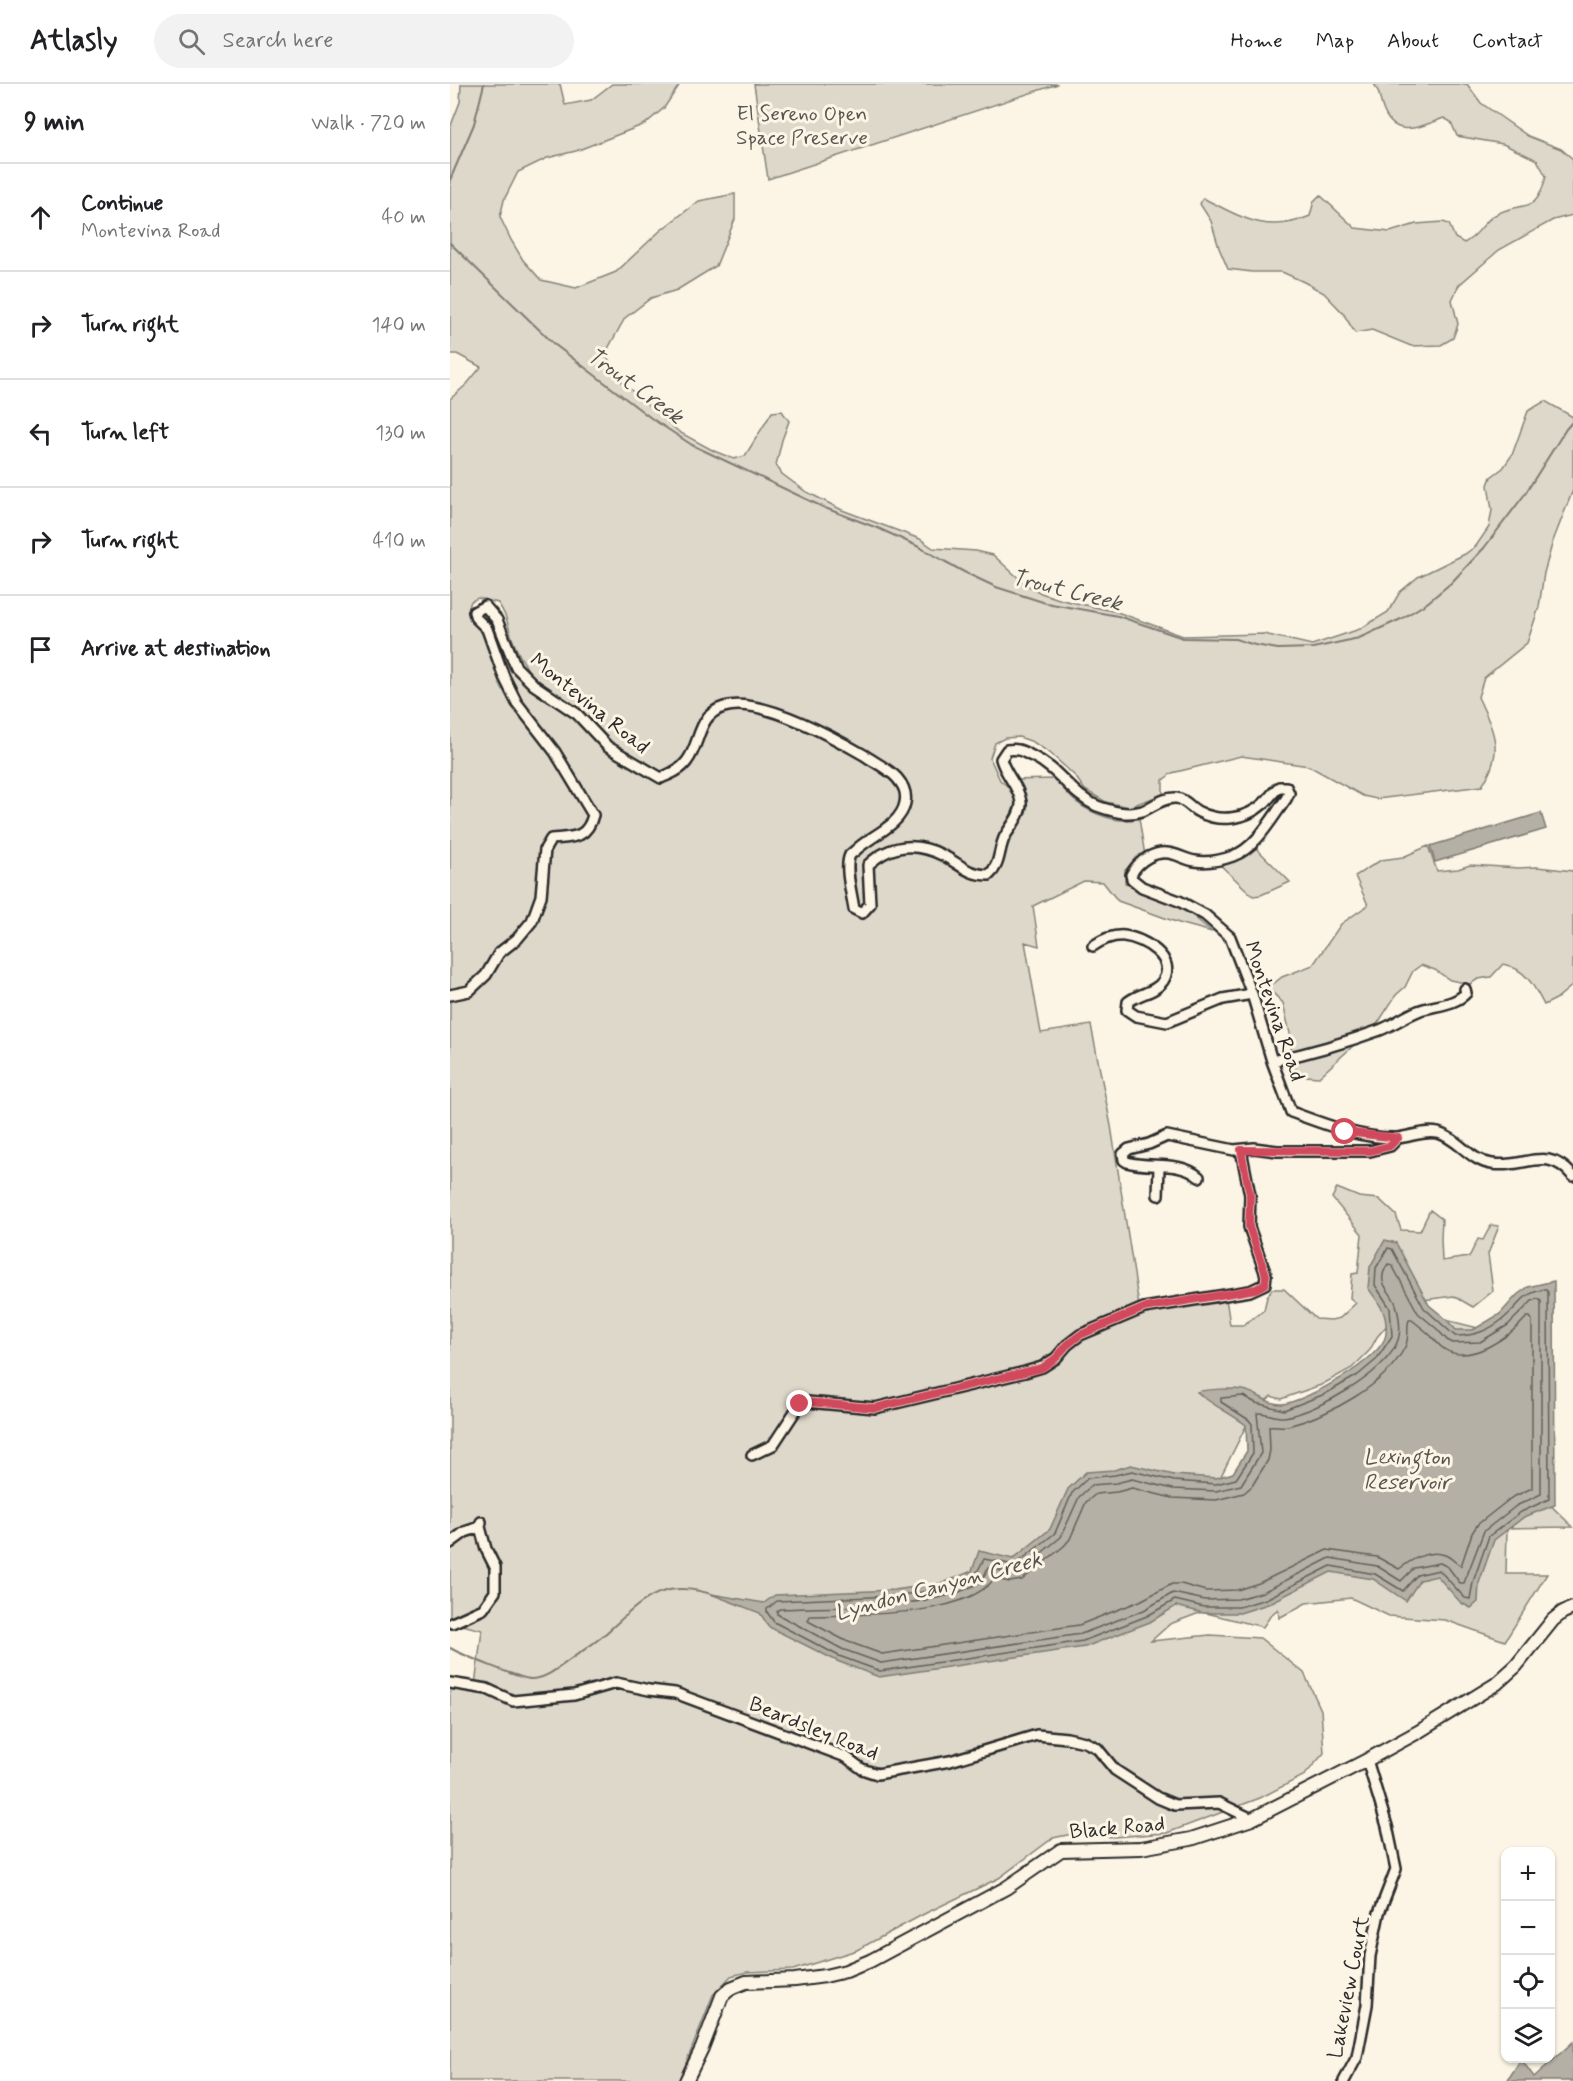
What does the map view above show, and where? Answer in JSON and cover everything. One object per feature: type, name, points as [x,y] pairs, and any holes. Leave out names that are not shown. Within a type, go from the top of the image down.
[{"type":"street","name":"Montevina Road","points":[[450,995],[469,991],[486,975],[499,953],[517,939],[532,921],[541,896],[545,849],[551,839],[583,834],[590,827],[593,815],[555,752],[517,703],[504,677],[487,629],[476,618],[474,612],[485,606],[497,620],[516,667],[534,685],[578,714],[608,747],[642,769],[661,778],[674,772],[687,761],[706,718],[724,707],[745,707],[780,714],[812,727],[864,755],[896,777],[906,792],[905,805],[899,818],[850,855],[848,871],[854,909],[862,913],[870,904],[868,864],[878,856],[896,848],[907,845],[924,848],[942,855],[976,875],[989,875],[995,869],[1004,839],[1022,805],[1018,790],[1004,771],[1001,759],[1006,750],[1018,748],[1041,760],[1068,782],[1080,797],[1097,806],[1128,813],[1142,811],[1160,802],[1178,798],[1188,803],[1197,812],[1212,817],[1235,818],[1254,811],[1276,788],[1284,786],[1289,790],[1286,799],[1253,842],[1239,853],[1214,861],[1199,862],[1173,853],[1156,853],[1139,864],[1131,875],[1132,879],[1142,887],[1179,901],[1205,915],[1225,931],[1234,945],[1252,994],[1272,1061],[1291,1112],[1345,1132],[1398,1138],[1429,1132],[1439,1134],[1452,1139],[1470,1156],[1494,1165],[1550,1159],[1564,1167],[1573,1176]]},
{"type":"street","points":[[1094,946],[1109,938],[1125,936],[1139,940],[1158,952],[1167,964],[1166,976],[1157,988],[1136,995],[1128,1002],[1127,1010],[1136,1016],[1167,1023],[1223,999],[1252,994]]},
{"type":"street","points":[[1272,1061],[1305,1054],[1381,1029],[1418,1011],[1462,998],[1466,989]]},
{"type":"street","points":[[1199,1177],[1193,1172],[1178,1167],[1159,1167],[1127,1162],[1123,1154],[1129,1149],[1167,1136],[1241,1150],[1370,1151],[1390,1146],[1398,1138]]},
{"type":"street","points":[[752,1455],[773,1445],[800,1404],[807,1402],[875,1408],[1042,1368],[1080,1335],[1144,1308],[1250,1291],[1265,1284],[1266,1275],[1249,1227],[1250,1195],[1241,1150]]},
{"type":"street","points":[[1158,1195],[1159,1167]]},
{"type":"street","points":[[450,1543],[480,1524],[486,1549],[495,1567],[495,1592],[483,1609],[452,1623]]},
{"type":"street","name":"Black Road","points":[[686,2081],[702,2048],[722,1996],[731,1988],[746,1982],[795,1980],[825,1976],[854,1968],[1006,1888],[1061,1851],[1113,1850],[1151,1846],[1191,1839],[1251,1819],[1367,1760],[1496,1684],[1516,1666],[1553,1620],[1573,1608]]},
{"type":"street","name":"Beardsley Road","points":[[450,1683],[487,1689],[513,1701],[573,1695],[616,1683],[675,1693],[846,1757],[862,1769],[877,1774],[950,1761],[1037,1735],[1068,1738],[1097,1748],[1115,1770],[1158,1798],[1175,1805],[1219,1803],[1251,1819]]},
{"type":"street","name":"Lakeview Court","points":[[1344,2081],[1357,2057],[1367,2005],[1370,1956],[1379,1913],[1396,1869],[1386,1821],[1367,1760]]},
{"type":"green space","points":[[461,84],[560,84],[565,105],[591,100],[612,84],[680,84],[664,108],[645,124],[576,151],[547,158],[518,172],[504,200],[500,217],[523,260],[541,280],[576,288],[616,272],[661,230],[699,201],[735,194],[735,219],[716,266],[677,290],[651,298],[625,318],[605,354],[623,383],[679,432],[734,459],[745,456],[772,412],[782,411],[789,421],[776,465],[782,474],[805,491],[842,510],[920,539],[933,548],[976,551],[993,555],[1025,584],[1041,593],[1117,612],[1183,636],[1264,634],[1312,645],[1360,629],[1388,612],[1400,592],[1418,577],[1465,554],[1476,546],[1489,527],[1492,510],[1488,485],[1491,477],[1503,468],[1512,455],[1528,411],[1545,401],[1573,417],[1573,490],[1553,541],[1544,573],[1539,607],[1527,643],[1484,678],[1478,697],[1489,721],[1495,742],[1493,762],[1482,786],[1377,799],[1363,796],[1309,766],[1241,756],[1172,773],[1163,780],[1163,794],[1129,807],[1106,802],[1085,790],[1075,776],[1050,753],[1033,742],[1019,737],[1005,738],[995,743],[990,758],[1000,780],[1011,789],[1010,780],[1056,779],[1072,799],[1089,810],[1115,819],[1139,818],[1145,856],[1125,870],[1125,883],[1178,903],[1212,932],[1118,901],[1103,882],[1084,881],[1033,906],[1039,946],[1025,942],[1041,1033],[1091,1025],[1111,1126],[1139,1306],[1226,1298],[1230,1325],[1243,1325],[1264,1310],[1267,1297],[1272,1289],[1284,1289],[1316,1319],[1340,1318],[1356,1303],[1350,1298],[1352,1274],[1358,1273],[1362,1234],[1332,1198],[1337,1188],[1359,1197],[1379,1199],[1396,1215],[1401,1230],[1420,1231],[1430,1210],[1442,1219],[1442,1261],[1469,1257],[1478,1239],[1483,1240],[1491,1225],[1499,1226],[1488,1254],[1493,1291],[1473,1307],[1454,1296],[1407,1302],[1377,1337],[1370,1350],[1352,1368],[1321,1385],[1281,1399],[1271,1396],[1252,1414],[1214,1490],[1177,1523],[1391,1352],[1414,1312],[1478,1328],[1434,1392],[1573,1527],[1507,1528],[1506,1574],[1547,1574],[1505,1641],[1445,1620],[1389,1616],[1351,1598],[1306,1603],[1279,1618],[1278,1609],[1263,1627],[1202,1612],[1170,1624],[1151,1641],[1210,1635],[1260,1638],[1304,1673],[1321,1710],[1324,1753],[1305,1775],[1260,1798],[1167,1833],[1114,1837],[1072,1834],[1053,1838],[999,1878],[924,1914],[857,1950],[793,1970],[747,1972],[731,1976],[713,1995],[679,2081],[450,2081],[450,1689],[471,1691],[475,1685],[482,1630],[450,1622],[450,399],[481,367],[457,354],[450,354],[450,128],[460,102]],"holes":[[[478,598],[498,603],[506,617],[516,648],[532,676],[521,667],[506,630],[493,608],[469,607],[471,601]]]},
{"type":"green space","name":"El Sereno Open Space Preserve","points":[[754,84],[1058,84],[768,179]]},
{"type":"green space","points":[[1374,84],[1467,84],[1481,103],[1528,136],[1561,149],[1573,159],[1573,215],[1553,220],[1499,250],[1459,285],[1452,300],[1458,324],[1453,338],[1441,345],[1411,346],[1372,330],[1355,333],[1343,313],[1324,293],[1304,282],[1282,272],[1228,269],[1211,221],[1200,204],[1203,198],[1242,217],[1267,224],[1280,224],[1310,216],[1314,201],[1320,195],[1355,228],[1390,232],[1416,224],[1443,222],[1449,224],[1455,238],[1464,243],[1495,215],[1533,203],[1538,198],[1546,176],[1537,160],[1503,144],[1457,136],[1451,122],[1444,118],[1425,125],[1400,128],[1387,117]]},
{"type":"green space","points":[[1252,844],[1290,882],[1261,895],[1253,896],[1214,859]]},
{"type":"green space","points":[[1428,846],[1437,871],[1470,865],[1537,867],[1573,871],[1573,985],[1556,999],[1544,1005],[1528,979],[1511,966],[1503,964],[1491,977],[1478,979],[1470,984],[1450,980],[1435,970],[1421,965],[1413,971],[1405,987],[1396,995],[1378,1023],[1319,1077],[1304,1076],[1289,1062],[1292,1042],[1283,1003],[1268,988],[1282,977],[1313,965],[1341,924],[1368,905],[1355,876],[1381,860],[1403,857]]},
{"type":"water","points":[[1541,813],[1546,829],[1435,862],[1430,846]]},
{"type":"water","name":"Lexington Reservoir","points":[[1385,1240],[1396,1243],[1429,1305],[1456,1330],[1473,1330],[1500,1314],[1517,1295],[1528,1287],[1554,1281],[1555,1505],[1524,1517],[1494,1540],[1479,1583],[1478,1602],[1471,1608],[1461,1603],[1437,1576],[1420,1580],[1406,1601],[1373,1579],[1331,1572],[1268,1604],[1240,1613],[1203,1613],[1176,1606],[1150,1622],[1085,1647],[879,1677],[837,1661],[769,1627],[760,1613],[711,1594],[764,1603],[775,1595],[894,1590],[943,1583],[972,1571],[979,1551],[1013,1559],[1050,1529],[1068,1489],[1086,1472],[1114,1470],[1131,1465],[1174,1475],[1216,1478],[1233,1473],[1247,1451],[1246,1425],[1197,1392],[1220,1389],[1243,1390],[1272,1403],[1282,1404],[1308,1396],[1358,1367],[1382,1344],[1386,1334],[1384,1314],[1368,1288],[1370,1267]]},
{"type":"water","points":[[1573,2042],[1573,2081],[1507,2081],[1518,2063],[1524,2063],[1534,2077],[1550,2063],[1555,2063],[1555,2058]]},
{"type":"waterway","points":[[450,180],[474,124],[484,84]]},
{"type":"waterway","name":"Trout Creek","points":[[450,243],[554,344],[651,418],[692,445],[825,508],[917,546],[996,587],[1046,603],[1118,616],[1183,638],[1235,639],[1278,649],[1313,648],[1359,638],[1401,619],[1427,603],[1451,583],[1484,548],[1525,494],[1573,421]]},
{"type":"waterway","name":"Lyndon Canyon Creek","points":[[450,1648],[517,1675],[537,1678],[547,1675],[592,1645],[630,1611],[654,1595],[680,1589],[714,1595]]},
{"type":"route","points":[[800,1404],[807,1402],[875,1408],[1042,1368],[1080,1335],[1144,1308],[1256,1289],[1265,1284],[1266,1275],[1249,1227],[1250,1195],[1241,1150],[1254,1148],[1277,1151],[1370,1151],[1390,1146],[1398,1138],[1345,1132]]}]
